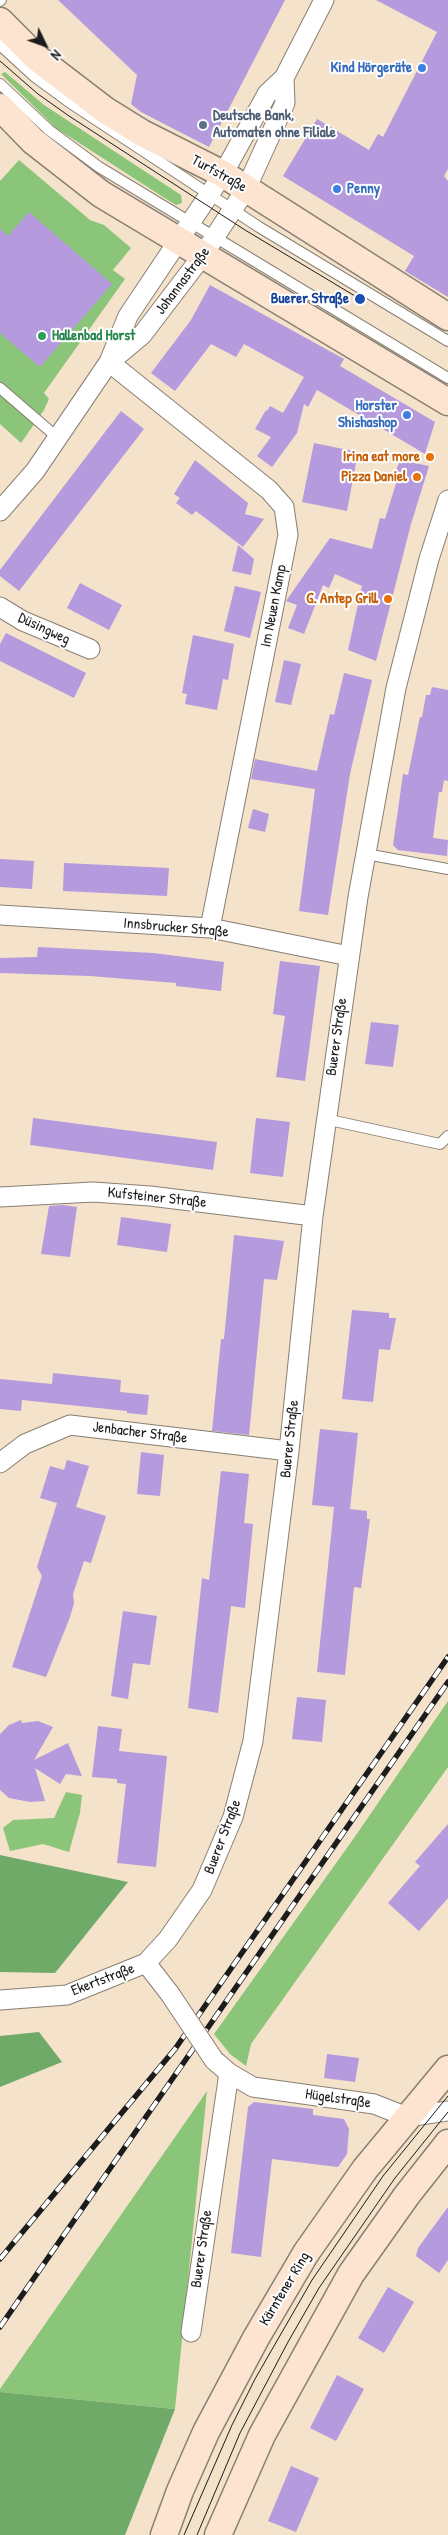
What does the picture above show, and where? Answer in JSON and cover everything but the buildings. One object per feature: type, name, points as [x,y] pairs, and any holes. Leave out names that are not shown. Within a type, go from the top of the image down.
[{"type":"main road","name":"Turfstraße","points":[[0,21],[37,58],[105,110],[240,200],[448,316]]},
{"type":"main road","points":[[0,107],[33,141],[102,194],[185,231],[210,246],[448,402]]},
{"type":"main road","name":"Kärntener Ring","points":[[164,2535],[180,2491],[206,2432],[256,2338],[306,2253],[362,2172],[448,2069]]},
{"type":"main road","points":[[218,2535],[262,2435],[351,2274],[407,2195],[448,2143]]},
{"type":"street","points":[[284,78],[324,0]]},
{"type":"street","name":"Johannastraße","points":[[0,511],[35,471],[109,362],[128,316],[216,184],[267,94],[284,78]]},
{"type":"street","name":"Johannastraße","points":[[109,362],[142,335],[210,246],[240,200],[285,103],[284,78]]},
{"type":"street","name":"Im Neuen Kamp","points":[[109,362],[269,490],[284,507],[288,535],[210,928]]},
{"type":"street","name":"Buerer Straße","points":[[146,1963],[168,1939],[202,1890],[233,1816],[253,1741],[289,1451],[313,1216],[349,956],[396,688],[429,559],[448,500]]},
{"type":"street","name":"Düsingweg","points":[[0,607],[23,621],[90,649]]},
{"type":"street","name":"Innsbrucker Straße","points":[[0,915],[210,928],[349,956]]},
{"type":"street","name":"Kufsteiner Straße","points":[[0,1197],[93,1192],[150,1196],[313,1216]]},
{"type":"street","name":"Jenbacher Straße","points":[[0,1463],[26,1444],[70,1425],[289,1451]]},
{"type":"street","points":[[146,1963],[170,1994],[214,2060],[229,2073]]},
{"type":"street","name":"Ekertstraße","points":[[0,2000],[67,1995],[146,1963]]},
{"type":"street","name":"Buerer Straße","points":[[191,2332],[229,2073]]},
{"type":"street","name":"Hügelstraße","points":[[229,2073],[253,2087],[374,2104],[407,2117],[448,2111]]},
{"type":"lane","points":[[0,45],[35,77],[69,102],[216,184]]},
{"type":"lane","points":[[0,84],[73,149],[185,231]]},
{"type":"lane","points":[[240,200],[448,341]]},
{"type":"lane","points":[[210,246],[448,378]]},
{"type":"lane","points":[[0,388],[58,438]]},
{"type":"lane","points":[[366,854],[448,869]]},
{"type":"lane","points":[[325,1119],[440,1144],[448,1136]]},
{"type":"green space","points":[[5,72],[44,105],[181,195],[182,203],[176,205],[56,128],[1,74]]},
{"type":"green space","name":"Hallenbad Horst","points":[[19,160],[90,220],[104,225],[131,248],[113,270],[125,279],[44,393],[49,399],[44,410],[21,443],[0,424],[0,181]]},
{"type":"green space","points":[[448,1701],[448,1767],[251,2044],[246,2066],[230,2054],[214,2034],[354,1838]]},
{"type":"green space","points":[[66,1792],[82,1795],[80,1813],[69,1852],[43,1844],[10,1851],[3,1828],[13,1820],[54,1818]]},
{"type":"green space","points":[[0,1855],[128,1882],[55,1973],[0,1972]]},
{"type":"green space","points":[[39,2032],[62,2062],[0,2087],[0,2036]]},
{"type":"green space","points":[[207,2091],[175,2409],[0,2392],[0,2389]]},
{"type":"green space","points":[[0,2392],[175,2409],[125,2535],[0,2535]]},
{"type":"tram line","points":[[0,61],[38,94],[69,116],[245,230],[360,299]]},
{"type":"tram line","points":[[184,2535],[232,2425],[255,2379],[312,2280],[383,2176],[448,2096]]},
{"type":"tram line","points":[[197,2535],[240,2433],[319,2288],[395,2178],[448,2112]]},
{"type":"railway","points":[[0,2259],[175,2049],[448,1657]]},
{"type":"railway","points":[[0,2327],[448,1682]]},
{"type":"place","name":"Kind Hörgeräte","points":[[422,68]]},
{"type":"place","name":"Deutsche Bank, Automaten ohne Filiale","points":[[203,125]]},
{"type":"place","name":"Penny","points":[[337,189]]},
{"type":"place","name":"Buerer Straße","points":[[360,299]]},
{"type":"place","name":"Hallenbad Horst","points":[[42,336]]},
{"type":"place","name":"Horster Shishashop","points":[[407,415]]},
{"type":"place","name":"Irina eat more","points":[[430,457]]},
{"type":"place","name":"Pizza Daniel","points":[[417,477]]},
{"type":"place","name":"G. Antep Grill","points":[[388,599]]}]
